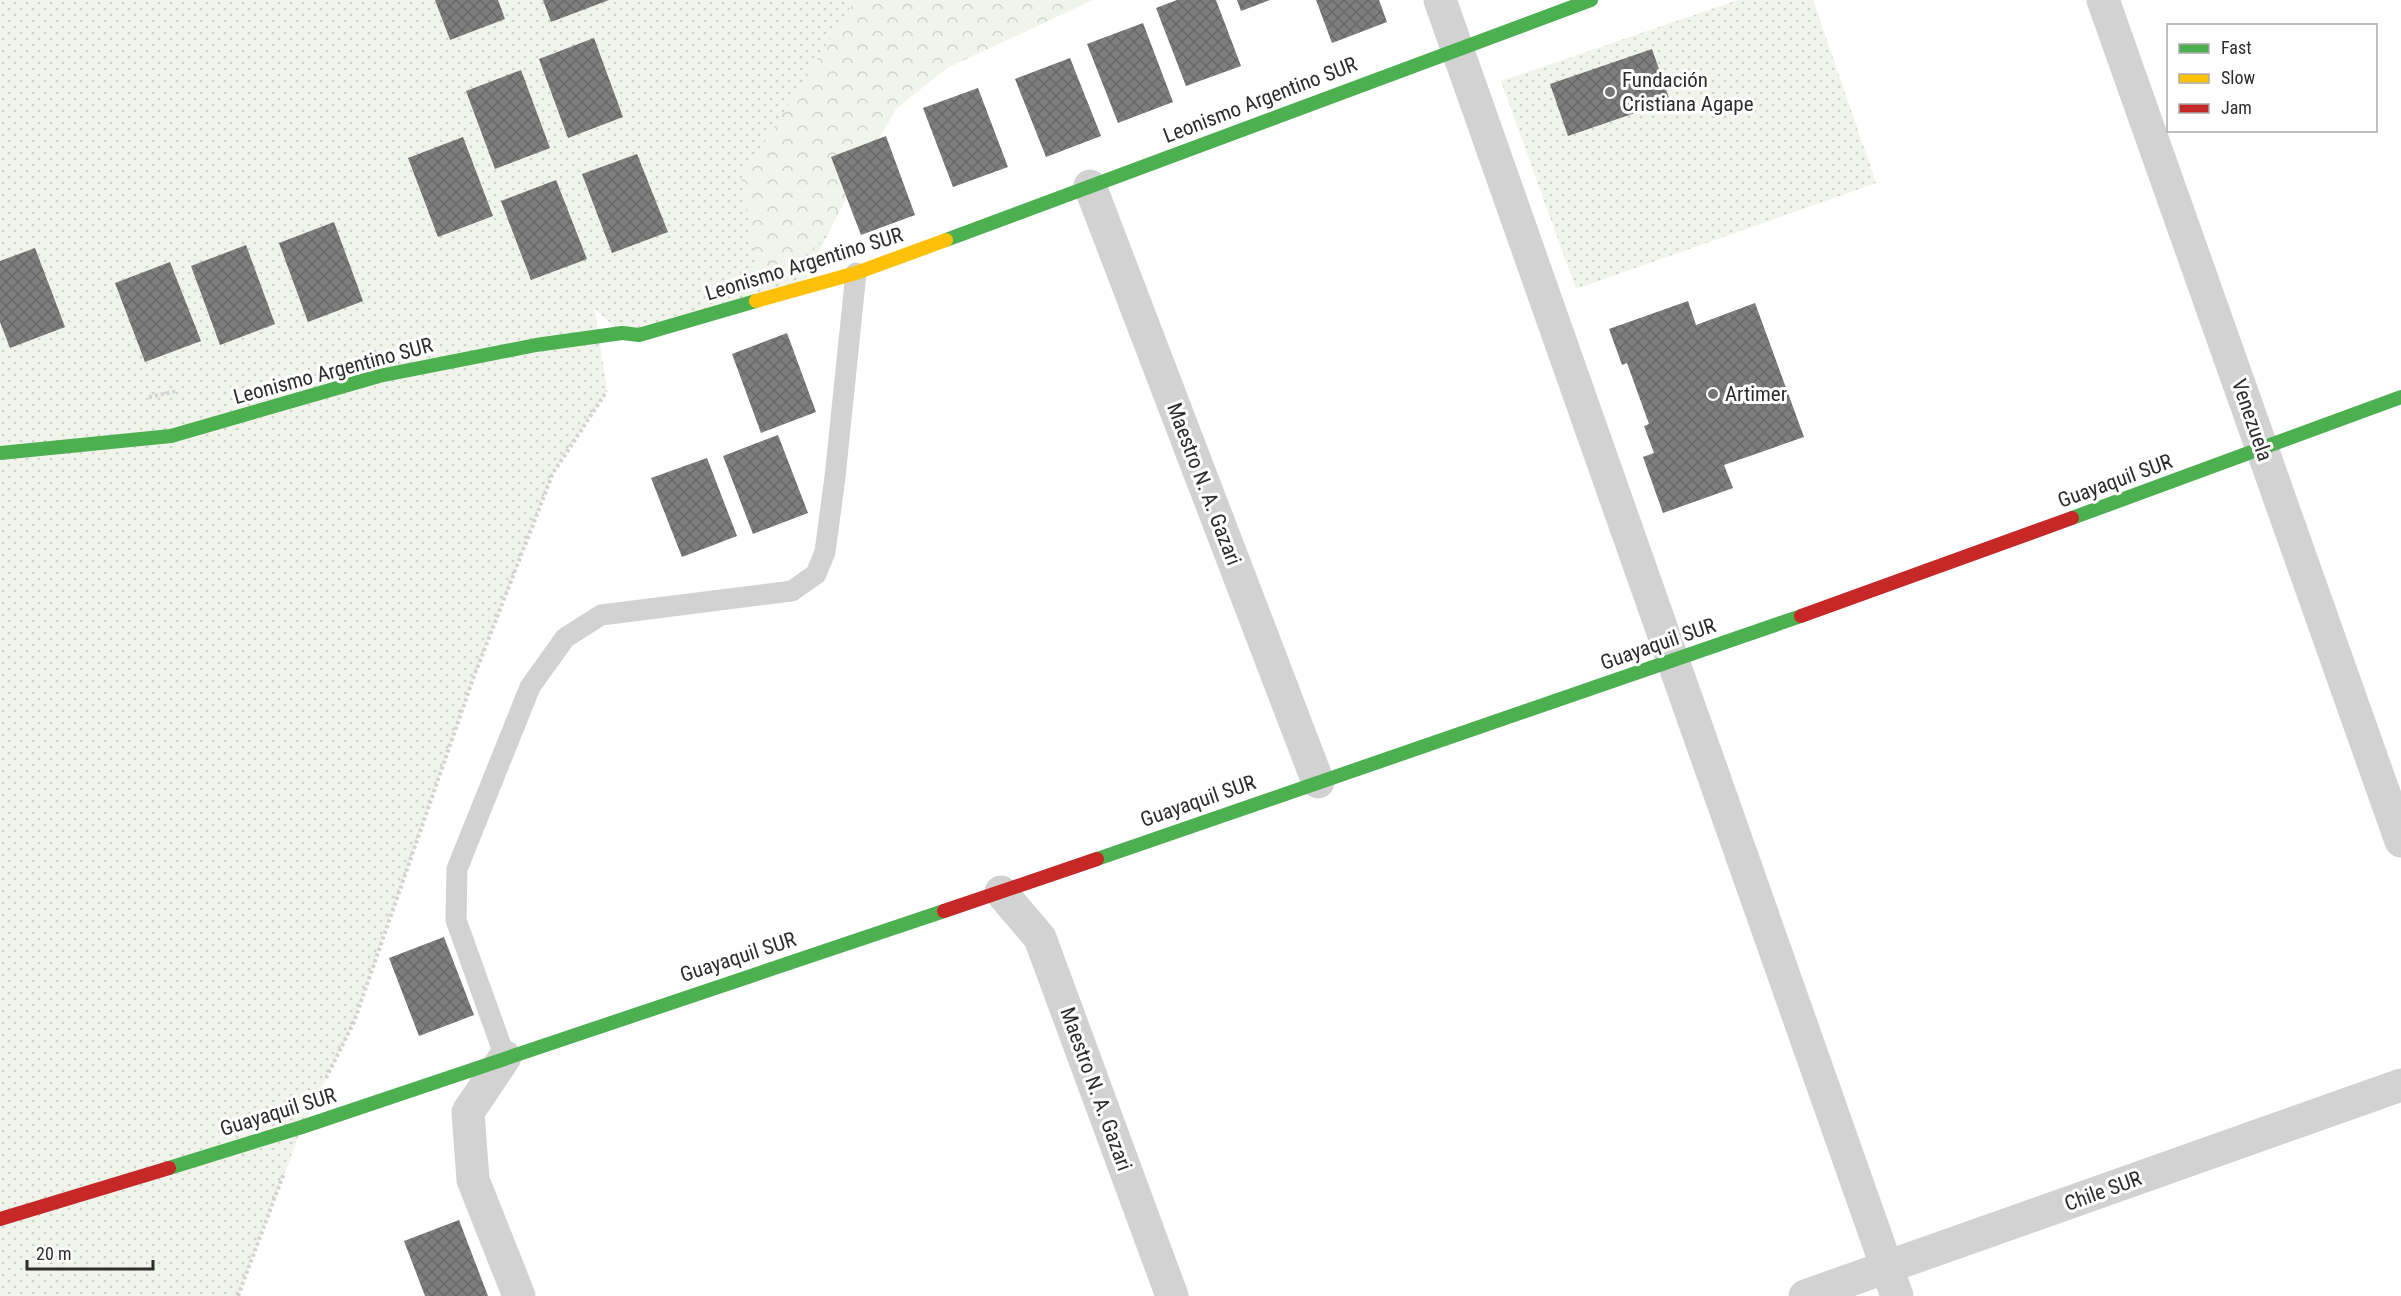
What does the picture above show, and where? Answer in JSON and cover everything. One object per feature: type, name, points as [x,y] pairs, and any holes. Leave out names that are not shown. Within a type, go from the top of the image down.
[{"type":"street","points":[[1440,0],[1892,1282]]},
{"type":"street","name":"Leonismo Argentino SUR","points":[[0,453],[171,436],[379,376],[536,345],[622,333],[639,335],[856,273],[1591,0]]},
{"type":"street","name":"Venezuela","points":[[2103,0],[2401,841]]},
{"type":"street","name":"Maestro N. A. Gazari","points":[[1090,186],[1318,782]]},
{"type":"street","name":"Guayaquil SUR","points":[[0,1218],[302,1127],[1001,892],[1674,662],[2262,450],[2401,397]]},
{"type":"street","name":"Maestro N. A. Gazari","points":[[1001,892],[1040,938],[1172,1296]]},
{"type":"street","points":[[505,1057],[468,1112],[473,1180],[519,1296]]},
{"type":"street","name":"Chile SUR","points":[[1805,1296],[1892,1282],[2401,1085]]},
{"type":"lane","points":[[505,1057],[456,920],[458,869],[530,687],[565,638],[601,615],[792,591],[816,574],[825,552],[835,477],[856,273]]},
{"type":"path","points":[[238,1296],[302,1127],[354,1022],[473,679],[553,473],[607,391]]},
{"type":"green space","points":[[0,0],[947,0],[800,289],[622,333],[595,309],[607,391],[553,473],[473,679],[354,1022],[302,1127],[238,1296],[0,1296]]},
{"type":"green space","points":[[855,0],[1093,0],[947,68],[896,109],[817,247],[758,277],[741,179]]},
{"type":"green space","points":[[1738,0],[1813,0],[1876,183],[1576,289],[1501,81]]},
{"type":"building","points":[[435,0],[498,0],[505,19],[450,40]]},
{"type":"building","points":[[543,0],[609,0],[551,22]]},
{"type":"building","points":[[1177,0],[1216,0],[1241,66],[1186,86],[1156,8]]},
{"type":"building","points":[[1237,0],[1270,0],[1241,11]]},
{"type":"building","points":[[1316,0],[1379,0],[1387,22],[1332,43]]},
{"type":"building","points":[[1143,23],[1173,102],[1118,123],[1087,44]]},
{"type":"building","points":[[594,38],[623,117],[568,138],[539,59]]},
{"type":"building","name":"Fundación Cristiana Agape","points":[[1652,49],[1670,101],[1568,136],[1550,84]]},
{"type":"building","points":[[1070,58],[1101,136],[1046,157],[1015,79]]},
{"type":"building","points":[[521,70],[550,148],[495,169],[466,91]]},
{"type":"building","points":[[978,88],[1008,167],[953,187],[923,108]]},
{"type":"building","points":[[886,136],[915,215],[861,235],[831,157]]},
{"type":"building","points":[[463,137],[493,216],[438,237],[408,158]]},
{"type":"building","points":[[637,154],[668,232],[612,253],[582,174]]},
{"type":"building","points":[[556,180],[587,259],[531,280],[501,201]]},
{"type":"building","points":[[334,222],[363,301],[308,322],[279,243]]},
{"type":"building","points":[[246,245],[275,324],[220,345],[191,266]]},
{"type":"building","points":[[35,248],[65,327],[10,348],[0,322],[0,261]]},
{"type":"building","points":[[170,262],[201,341],[145,362],[115,283]]},
{"type":"building","name":"Artimer","points":[[1688,301],[1696,325],[1755,303],[1804,437],[1724,465],[1733,488],[1663,513],[1643,457],[1654,453],[1644,426],[1649,424],[1627,363],[1622,365],[1609,329]]},
{"type":"building","points":[[787,333],[816,412],[761,433],[732,354]]},
{"type":"building","points":[[778,435],[808,513],[753,534],[723,456]]},
{"type":"building","points":[[707,458],[737,536],[682,557],[651,478]]},
{"type":"building","points":[[444,937],[474,1015],[419,1036],[389,958]]},
{"type":"building","points":[[459,1220],[488,1296],[425,1296],[404,1241]]},
{"type":"traffic: fast","points":[[946,240],[1591,0]]},
{"type":"traffic: fast","points":[[0,453],[171,436],[379,376],[536,345],[622,333],[639,335],[756,301]]},
{"type":"traffic: fast","points":[[2072,518],[2401,397]]},
{"type":"traffic: fast","points":[[1097,859],[1801,616]]},
{"type":"traffic: fast","points":[[169,1168],[302,1127],[944,911]]},
{"type":"traffic: slow","points":[[756,301],[856,273],[946,240]]},
{"type":"traffic: jam","points":[[1801,616],[2072,518]]},
{"type":"traffic: jam","points":[[944,911],[1097,859]]},
{"type":"traffic: jam","points":[[0,1219],[169,1168]]},
{"type":"place","name":"Fundación Cristiana Agape","points":[[1610,92]]},
{"type":"place","name":"Artimer","points":[[1713,394]]}]
